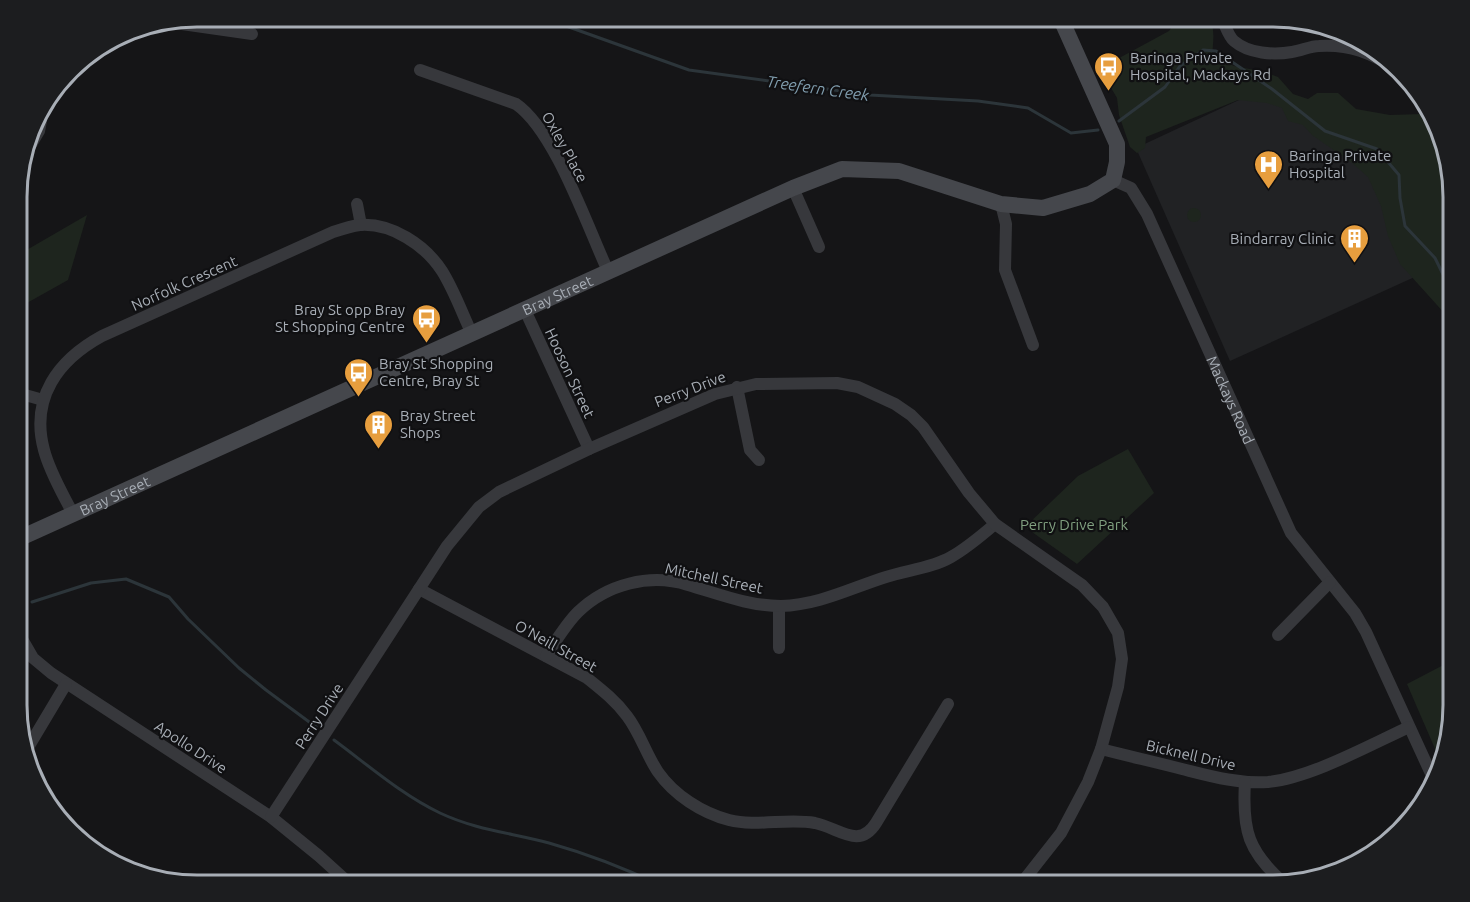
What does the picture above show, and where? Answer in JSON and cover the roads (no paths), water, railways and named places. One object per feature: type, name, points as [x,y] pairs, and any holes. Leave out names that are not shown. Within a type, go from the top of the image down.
[{"type":"street","points":[[203,27],[252,34]]},
{"type":"street","points":[[1065,27],[1117,144],[1117,162],[1113,180]]},
{"type":"street","points":[[1227,27],[1234,41],[1261,54],[1292,52],[1318,45],[1359,51]]},
{"type":"street","name":"Oxley Place","points":[[420,70],[516,104],[526,110],[538,125],[566,177],[608,271]]},
{"type":"street","name":"Bray Street","points":[[27,535],[608,271],[793,188],[842,169],[899,171],[1001,204],[1043,207],[1090,194],[1113,180]]},
{"type":"street","name":"Mackays Road","points":[[1113,180],[1131,188],[1142,206],[1289,530],[1355,613],[1366,632],[1429,772]]},
{"type":"street","points":[[793,188],[819,247]]},
{"type":"street","points":[[357,204],[361,225]]},
{"type":"street","points":[[1001,204],[1006,224],[1005,270],[1033,345]]},
{"type":"street","name":"Norfolk Crescent","points":[[73,514],[44,451],[40,433],[43,400],[62,366],[87,344],[333,232],[361,225],[376,226],[405,237],[432,258],[446,279],[472,334]]},
{"type":"street","name":"Hooson Street","points":[[525,310],[589,449]]},
{"type":"street","name":"Perry Drive","points":[[271,817],[447,546],[479,507],[499,492],[521,480],[692,402],[737,387],[778,382],[837,383],[858,387],[895,404],[910,415],[923,427],[969,493],[996,525],[1082,585],[1103,607],[1118,633],[1122,660],[1118,687],[1101,749],[1088,782],[1061,833],[1028,875]]},
{"type":"street","points":[[737,387],[750,450],[759,460]]},
{"type":"street","points":[[27,396],[43,400]]},
{"type":"street","name":"Mitchell Street","points":[[546,656],[566,626],[594,599],[631,584],[649,580],[669,580],[740,601],[779,606],[817,602],[884,577],[935,564],[966,548],[996,525]]},
{"type":"street","points":[[1278,635],[1330,582]]},
{"type":"street","name":"O'Neill Street","points":[[419,589],[587,678],[617,704],[628,717],[658,772],[681,796],[729,820],[744,823],[788,821],[814,823],[855,837],[867,834],[948,704]]},
{"type":"street","points":[[779,606],[779,648]]},
{"type":"street","name":"Apollo Drive","points":[[27,648],[33,658],[66,684],[271,817],[340,875]]},
{"type":"street","points":[[31,742],[66,684]]},
{"type":"street","name":"Bicknell Drive","points":[[1101,749],[1219,778],[1245,782],[1269,782],[1305,773],[1409,727]]},
{"type":"street","points":[[1245,782],[1245,824],[1259,858],[1276,875]]},
{"type":"waterway","name":"Treefern Creek","points":[[569,27],[689,70],[870,95],[978,101],[1028,108],[1071,133],[1098,130]]},
{"type":"waterway","name":"Treefern Creek","points":[[1119,121],[1165,87],[1180,66],[1203,50],[1216,51],[1272,89],[1325,131],[1377,149],[1399,175],[1405,226],[1435,258],[1443,274]]},
{"type":"waterway","points":[[32,602],[91,583],[126,579],[169,597],[188,619],[239,668],[316,727]]},
{"type":"waterway","points":[[334,740],[399,789],[440,813],[481,827],[578,852],[637,875]]},
{"type":"place","name":"Baringa Private Hospital, Mackays Rd","points":[[1109,92]]},
{"type":"place","name":"Baringa Private Hospital","points":[[1268,190]]},
{"type":"place","name":"Bindarray Clinic","points":[[1355,264]]},
{"type":"place","name":"Bray St opp Bray St Shopping Centre","points":[[426,344]]},
{"type":"place","name":"Bray St Shopping Centre, Bray St","points":[[358,398]]},
{"type":"place","name":"Bray Street Shops","points":[[379,450]]},
{"type":"park label","name":"Perry Drive Park","points":[[1074,524]]}]
